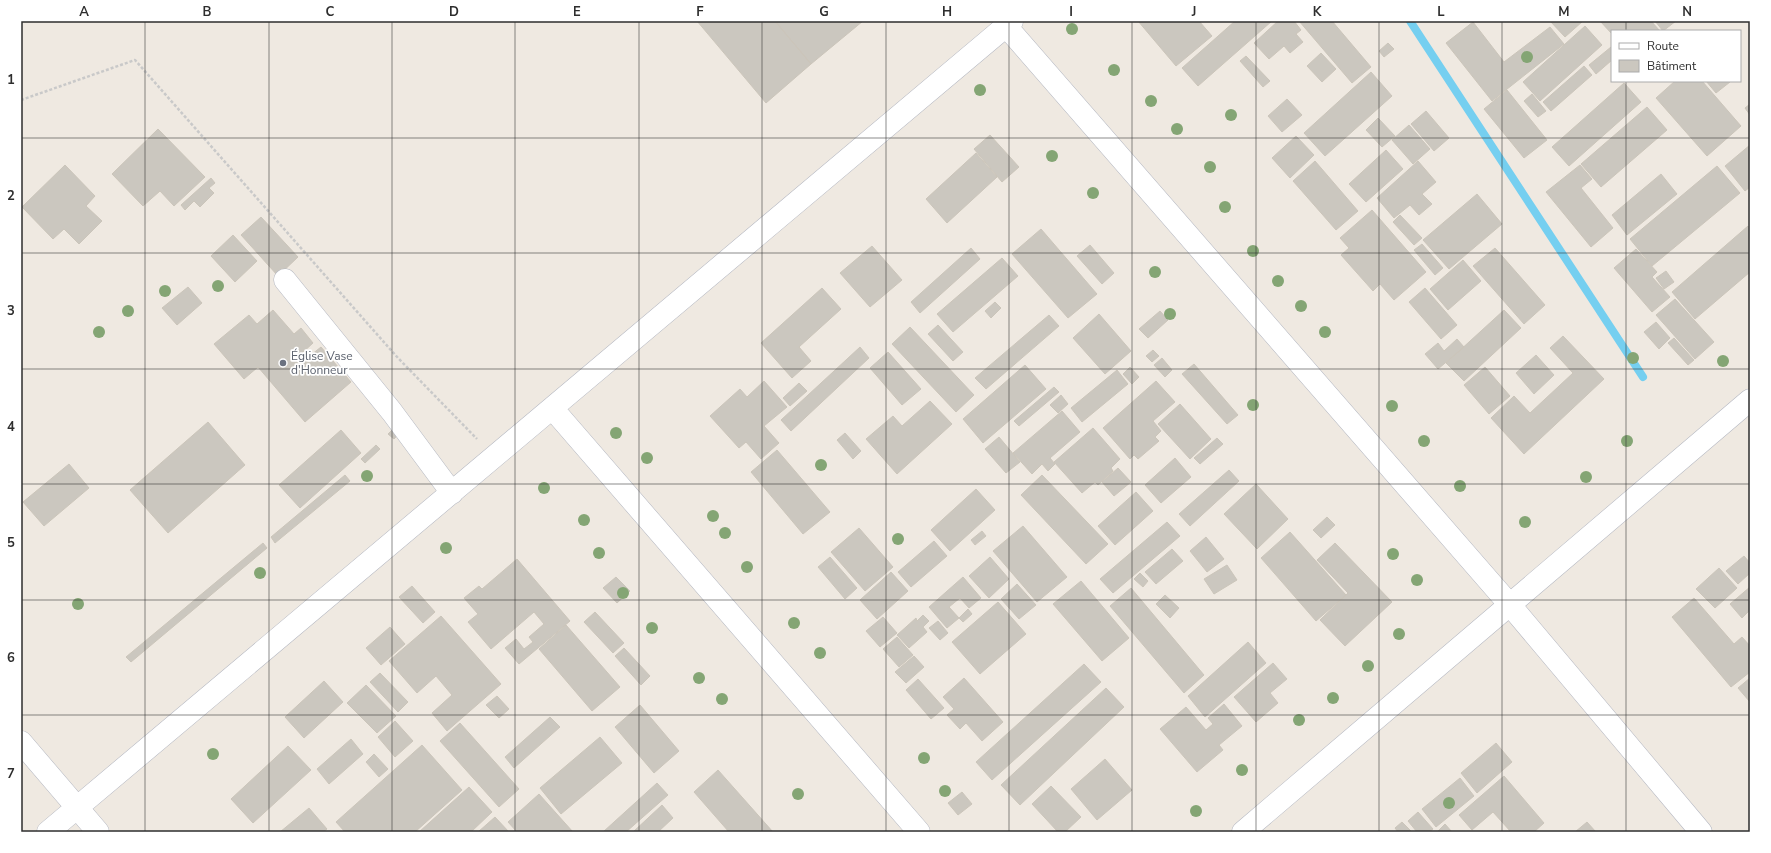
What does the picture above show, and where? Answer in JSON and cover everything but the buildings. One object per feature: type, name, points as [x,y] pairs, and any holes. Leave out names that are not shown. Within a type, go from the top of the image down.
[{"type":"street","points":[[48,832],[1009,23],[1510,605],[1701,832]]},
{"type":"street","points":[[285,280],[392,412],[452,493]]},
{"type":"street","points":[[1243,832],[1750,400]]},
{"type":"street","points":[[552,408],[919,832]]},
{"type":"street","points":[[21,742],[98,832]]},
{"type":"path","points":[[21,100],[135,60],[398,358],[495,456]]},
{"type":"waterway","points":[[1410,21],[1643,377]]},
{"type":"place","name":"Église Vase d'Honneur","points":[[283,363]]}]
